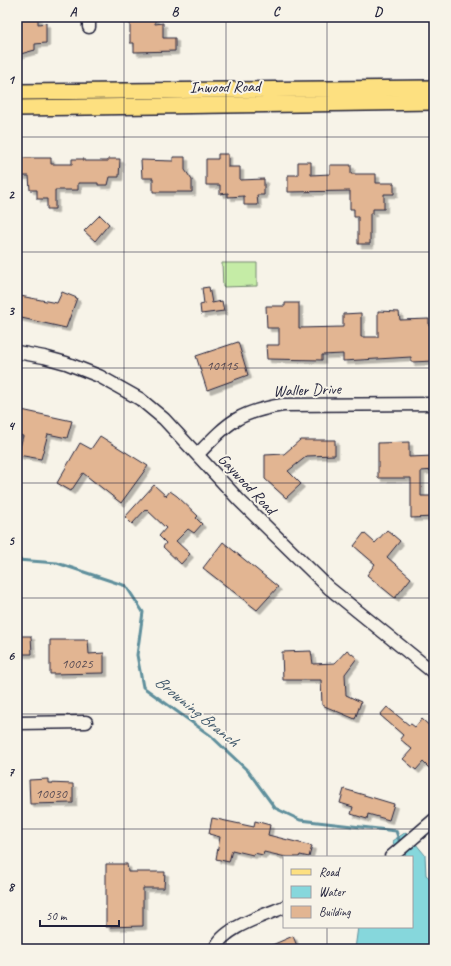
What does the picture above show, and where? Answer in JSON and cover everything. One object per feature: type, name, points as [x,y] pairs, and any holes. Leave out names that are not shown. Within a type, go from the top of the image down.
[{"type":"main road","name":"Inwood Road","points":[[17,108],[122,107],[338,96],[434,88]]},
{"type":"main road","name":"Inwood Road","points":[[17,92],[123,91],[338,96],[434,102]]},
{"type":"main road","points":[[122,107],[123,91]]},
{"type":"street","name":"Gaywood Road","points":[[17,352],[44,356],[99,376],[146,404],[164,419],[239,500],[313,573],[434,673]]},
{"type":"street","name":"Waller Drive","points":[[198,454],[226,425],[244,414],[263,408],[284,405],[434,404]]},
{"type":"street","points":[[17,723],[86,722]]},
{"type":"street","points":[[392,856],[434,820]]},
{"type":"street","points":[[215,949],[221,939],[229,932],[283,907]]},
{"type":"green space","points":[[222,263],[257,263],[257,286],[223,287]]},
{"type":"water","points":[[406,832],[425,855],[426,875],[434,882],[434,949],[355,949],[358,928],[413,928],[413,856],[397,856],[393,841]]},
{"type":"building","points":[[17,17],[38,17],[38,24],[46,23],[46,43],[35,44],[35,50],[17,55]]},
{"type":"building","points":[[130,17],[155,17],[155,24],[163,23],[163,38],[175,38],[175,51],[134,52],[134,43],[130,43]]},
{"type":"building","points":[[218,154],[228,154],[228,167],[240,167],[240,180],[264,179],[264,195],[257,195],[258,205],[244,205],[244,196],[228,197],[228,193],[220,194],[220,185],[206,185],[206,159],[218,159]]},
{"type":"building","points":[[173,157],[185,157],[185,170],[192,180],[192,192],[153,192],[153,178],[142,178],[141,160],[173,161]]},
{"type":"building","points":[[17,158],[51,158],[51,164],[72,164],[72,159],[84,159],[84,161],[108,161],[108,159],[120,159],[119,177],[110,177],[108,185],[98,185],[98,183],[78,183],[78,190],[55,190],[55,209],[47,209],[47,199],[37,199],[37,190],[30,190],[29,176],[17,176]]},
{"type":"building","points":[[298,162],[311,162],[311,175],[330,174],[330,165],[351,165],[351,174],[376,174],[376,183],[394,183],[394,194],[384,194],[384,209],[373,209],[373,213],[370,213],[370,244],[358,244],[358,217],[354,217],[354,209],[350,209],[350,191],[288,192],[288,175],[298,175]]},
{"type":"building","points":[[100,215],[109,224],[95,241],[84,231]]},
{"type":"building","points":[[209,287],[212,303],[222,301],[224,311],[201,314],[200,305],[204,304],[202,288]]},
{"type":"building","points":[[62,292],[77,298],[66,328],[17,317],[20,296],[57,303]]},
{"type":"building","points":[[285,303],[299,303],[299,328],[343,327],[343,314],[361,313],[361,337],[378,337],[378,311],[399,312],[400,320],[429,319],[429,326],[434,326],[434,361],[411,362],[411,357],[343,361],[343,354],[322,355],[322,360],[267,359],[266,345],[279,345],[279,328],[267,328],[266,306],[285,306]]},
{"type":"building","points":[[238,342],[248,375],[207,390],[196,356]]},
{"type":"building","points":[[17,409],[72,421],[67,438],[48,434],[41,459],[18,455],[23,436],[17,435]]},
{"type":"building","points":[[100,436],[148,466],[121,503],[83,473],[71,491],[57,483],[80,443],[91,449]]},
{"type":"building","points":[[300,440],[335,440],[335,455],[307,456],[288,471],[301,484],[286,498],[265,479],[265,455],[284,454]]},
{"type":"building","points":[[409,442],[409,457],[434,456],[434,470],[421,471],[421,496],[434,496],[434,517],[411,518],[411,478],[378,478],[378,443]]},
{"type":"building","points":[[154,485],[166,496],[170,491],[177,496],[198,516],[196,518],[202,524],[194,533],[188,529],[176,541],[190,554],[181,564],[163,547],[166,543],[159,536],[166,528],[146,509],[132,524],[125,517]]},
{"type":"building","points":[[387,530],[400,541],[387,557],[411,578],[395,598],[367,575],[375,564],[354,546],[364,533],[375,543]]},
{"type":"building","points":[[223,542],[278,587],[257,610],[203,568]]},
{"type":"building","points":[[17,636],[31,636],[32,654],[17,654]]},
{"type":"building","points":[[50,640],[88,640],[89,654],[104,653],[104,673],[50,674]]},
{"type":"building","points":[[347,650],[357,658],[345,674],[346,695],[361,702],[355,719],[322,705],[321,680],[283,680],[282,652],[311,651],[313,664],[335,663]]},
{"type":"building","points":[[387,707],[409,725],[411,724],[415,727],[422,719],[434,730],[434,764],[430,769],[423,762],[416,770],[403,759],[412,749],[400,739],[403,735],[380,715]]},
{"type":"building","points":[[48,779],[48,783],[73,784],[73,803],[30,804],[29,780]]},
{"type":"building","points":[[344,789],[394,804],[389,820],[368,814],[367,819],[351,814],[353,807],[340,803]]},
{"type":"building","points":[[212,818],[254,827],[255,821],[270,825],[268,835],[312,846],[309,856],[283,856],[264,852],[263,855],[254,853],[253,855],[232,850],[229,862],[216,859],[220,837],[209,834]]},
{"type":"building","points":[[106,864],[127,864],[128,872],[165,872],[164,888],[143,888],[143,926],[106,927]]},
{"type":"building","points":[[293,936],[297,946],[291,949],[263,949]]},
{"type":"waterway","name":"Browning Branch","points":[[17,560],[57,563],[126,586],[143,612],[137,655],[143,687],[211,736],[248,771],[275,808],[300,820],[396,831],[399,840]]}]
